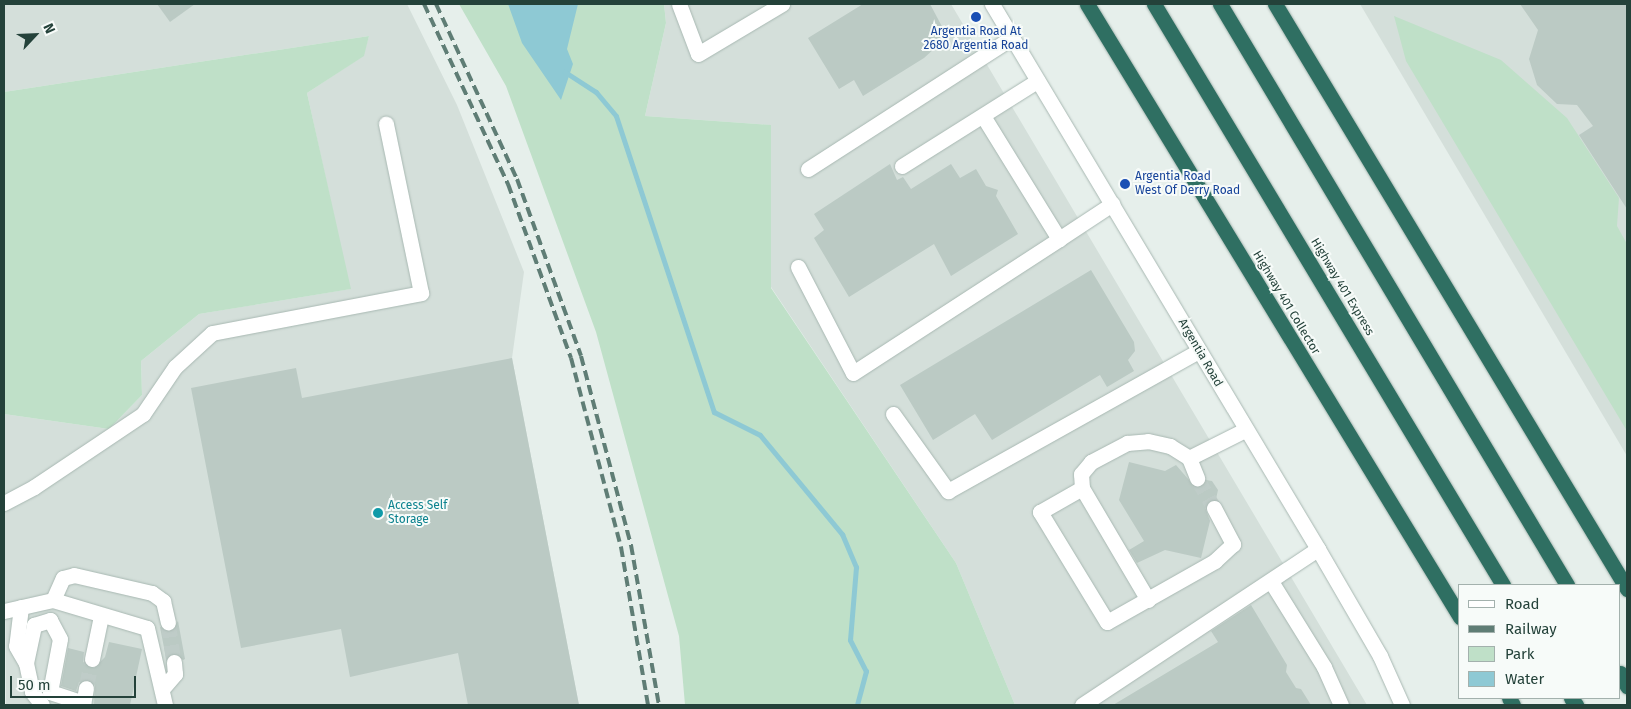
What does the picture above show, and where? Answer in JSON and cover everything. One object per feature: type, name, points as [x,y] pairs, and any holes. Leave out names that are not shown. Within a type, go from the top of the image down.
[{"type":"highway","name":"Highway 401 Collector","points":[[1087,4],[1458,614]]},
{"type":"highway","name":"Highway 401 Express","points":[[1154,4],[1502,584]]},
{"type":"highway","points":[[1220,4],[1566,584]]},
{"type":"highway","points":[[1275,4],[1627,588]]},
{"type":"street","points":[[679,4],[698,54],[782,4]]},
{"type":"street","name":"Argentia Road","points":[[992,4],[1245,430],[1318,549],[1380,656],[1402,705]]},
{"type":"street","points":[[808,169],[1011,38]]},
{"type":"street","points":[[902,166],[1038,81]]},
{"type":"street","points":[[983,116],[1059,239]]},
{"type":"street","points":[[4,503],[34,487],[143,414],[176,367],[212,333],[421,293],[386,124]]},
{"type":"street","points":[[798,267],[853,373],[1112,204]]},
{"type":"street","points":[[893,414],[948,491],[1198,351]]},
{"type":"street","points":[[1189,458],[1245,430]]},
{"type":"street","points":[[1148,600],[1082,488],[1081,474],[1090,462],[1127,443],[1148,441],[1170,446],[1189,458],[1197,478]]},
{"type":"street","points":[[1082,488],[1040,512],[1106,622],[1215,561],[1233,544],[1214,508]]},
{"type":"street","points":[[1082,705],[1272,583],[1318,549]]},
{"type":"street","points":[[53,600],[63,578],[74,575],[152,593],[163,601],[168,622]]},
{"type":"street","points":[[1272,583],[1324,667],[1341,705]]},
{"type":"street","points":[[4,611],[53,600],[101,616],[147,628],[166,705]]},
{"type":"street","points":[[21,607],[16,646],[26,663],[32,692],[42,705]]},
{"type":"street","points":[[92,660],[101,616]]},
{"type":"street","points":[[26,663],[34,625],[50,620],[60,640],[50,692],[83,704],[86,688]]},
{"type":"street","points":[[162,689],[175,674],[174,662]]},
{"type":"shaded area","points":[[4,4],[407,4],[457,105],[524,272],[512,358],[579,705],[6,705],[4,414],[109,429],[142,395],[141,361],[199,314],[350,289],[307,93],[363,56],[369,36],[4,92]]},
{"type":"shaded area","points":[[664,4],[951,4],[1367,705],[1015,705],[956,563],[771,287],[770,125],[645,116],[666,23]]},
{"type":"shaded area","points":[[1360,4],[1627,4],[1627,456]]},
{"type":"green space","points":[[459,4],[664,4],[666,23],[645,116],[771,125],[771,288],[956,563],[1015,705],[685,705],[679,636],[596,332],[506,86]]},
{"type":"green space","points":[[1394,16],[1501,60],[1567,118],[1619,198],[1617,226],[1627,244],[1627,431],[1406,61]]},
{"type":"green space","points":[[369,36],[364,56],[307,93],[351,289],[199,314],[141,361],[142,395],[109,429],[4,414],[4,92]]},
{"type":"water","points":[[508,4],[578,4],[567,49],[573,64],[561,100],[522,43]]},
{"type":"building","points":[[157,4],[195,4],[170,22]]},
{"type":"building","points":[[863,4],[930,4],[946,34],[933,42],[935,48],[924,58],[863,96],[854,80],[839,89],[808,38]]},
{"type":"building","points":[[1520,4],[1627,4],[1627,209],[1579,135],[1593,126],[1577,105],[1557,104],[1537,85],[1529,59],[1538,30]]},
{"type":"building","points":[[890,164],[897,180],[903,177],[911,189],[951,164],[960,178],[976,169],[986,186],[998,190],[996,196],[1018,234],[951,276],[934,244],[849,297],[814,238],[824,230],[814,214]]},
{"type":"building","points":[[1091,270],[1134,342],[1135,351],[1128,360],[1134,371],[1107,387],[1100,375],[992,440],[975,414],[933,440],[900,385]]},
{"type":"building","name":"Access Self Storage","points":[[512,358],[579,705],[468,705],[458,653],[350,677],[341,629],[241,648],[191,388],[296,368],[302,398]]},
{"type":"building","points":[[1129,462],[1165,471],[1176,465],[1195,487],[1206,480],[1212,481],[1218,490],[1216,499],[1209,500],[1205,507],[1210,521],[1201,558],[1165,550],[1137,563],[1129,550],[1144,541],[1119,500]]},
{"type":"building","points":[[1251,605],[1287,665],[1286,672],[1296,688],[1301,689],[1311,705],[1113,705],[1218,642],[1211,631]]},
{"type":"building","points":[[178,621],[185,659],[183,660],[174,653],[166,658],[160,627],[171,631]]},
{"type":"building","points":[[109,642],[142,649],[130,705],[94,705],[95,685],[88,679],[79,682],[76,691],[61,686],[68,648],[84,652],[83,662],[94,668],[105,657]]},
{"type":"waterway","points":[[565,72],[596,92],[616,116],[714,412],[760,435],[842,534],[856,567],[850,640],[866,671],[857,705]]},
{"type":"tunnel","points":[[1197,478],[1214,508]]},
{"type":"tunnel","points":[[168,622],[174,662]]},
{"type":"tunnel","points":[[86,688],[92,659]]},
{"type":"railway","points":[[424,4],[508,184],[571,358],[621,547],[648,705]]},
{"type":"railway","points":[[436,4],[517,179],[581,356],[631,545],[659,705]]},
{"type":"place","name":"Argentia Road At 2680 Argentia Road","points":[[976,17]]},
{"type":"place","name":"Argentia Road West Of Derry Road","points":[[1125,184]]},
{"type":"place","name":"Access Self Storage","points":[[378,513]]}]
